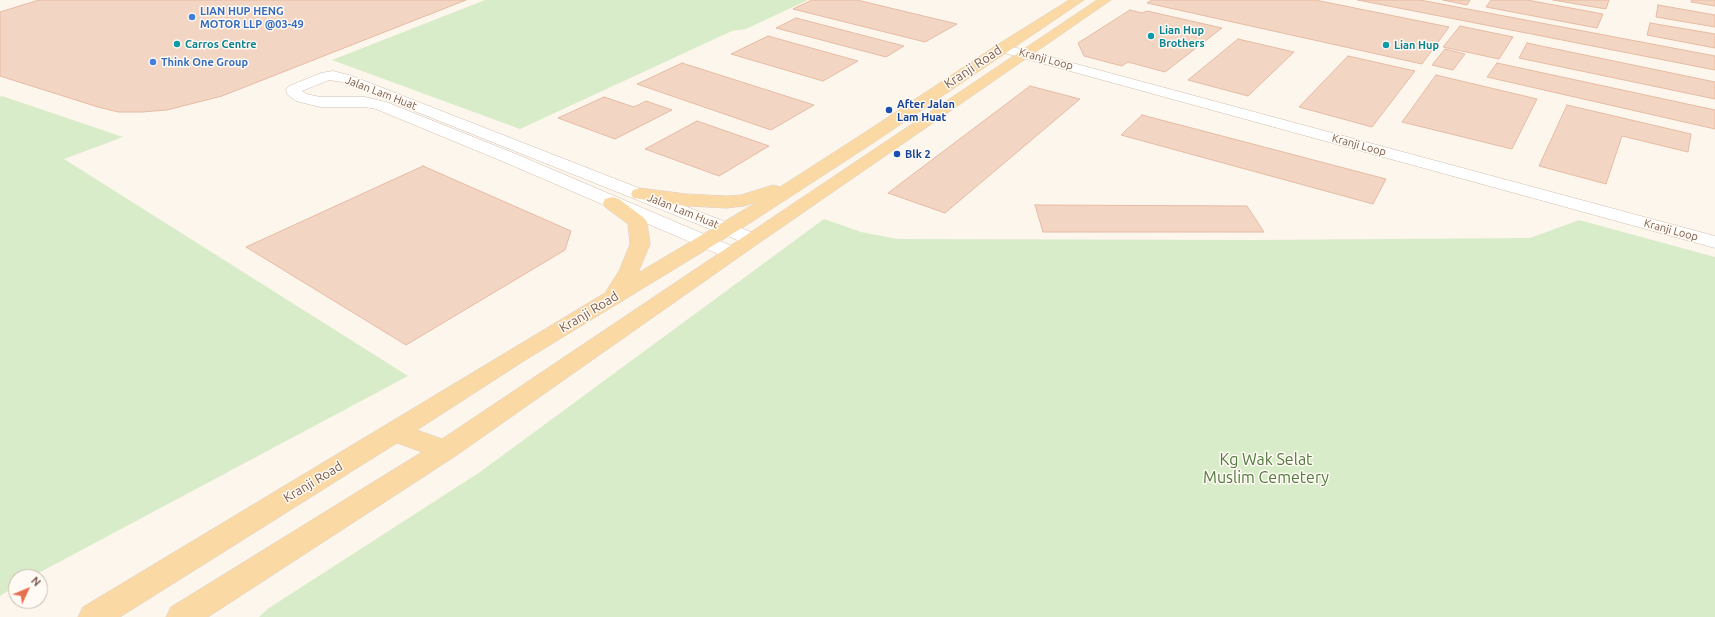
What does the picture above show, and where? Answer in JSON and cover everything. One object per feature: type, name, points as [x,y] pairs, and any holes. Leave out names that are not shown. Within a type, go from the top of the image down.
[{"type":"main road","name":"Kranji Road","points":[[94,617],[519,354],[706,242],[801,182],[1002,48],[1078,0]]},
{"type":"main road","name":"Kranji Road","points":[[182,617],[445,450],[632,323],[752,239],[1106,0]]},
{"type":"main road","points":[[640,194],[686,200],[728,202],[744,200],[801,182]]},
{"type":"main road","points":[[612,203],[637,222],[640,244],[629,271],[612,298]]},
{"type":"main road","points":[[395,432],[445,450]]},
{"type":"street","name":"Kranji Loop","points":[[1002,48],[1715,242]]},
{"type":"street","name":"Jalan Lam Huat","points":[[732,253],[612,203],[510,158],[380,105],[365,102],[309,101],[295,94],[294,90],[321,77],[333,75],[339,76],[752,239]]},
{"type":"green space","points":[[485,0],[808,0],[746,29],[732,31],[520,129],[332,60]]},
{"type":"green space","points":[[2,96],[123,137],[64,159],[408,376],[46,569],[8,569],[8,591],[0,596],[0,97]]},
{"type":"green space","name":"Kg Wak Selat Muslim Cemetery","points":[[824,219],[861,232],[898,239],[1253,240],[1530,238],[1579,220],[1715,257],[1715,617],[259,617],[269,608],[480,472]]},
{"type":"building","name":"Carros Centre","points":[[39,0],[466,0],[222,96],[167,110],[118,112],[0,76],[0,12]]},
{"type":"building","points":[[812,0],[857,0],[957,24],[925,42],[793,9]]},
{"type":"building","name":"Lian Hup","points":[[1152,0],[1315,0],[1449,27],[1422,64],[1147,3]]},
{"type":"building","points":[[1358,0],[1420,0],[1715,56],[1715,70]]},
{"type":"building","points":[[1443,0],[1470,0],[1467,5]]},
{"type":"building","points":[[1491,0],[1527,0],[1603,14],[1597,28],[1486,7]]},
{"type":"building","points":[[1553,0],[1609,0],[1606,9]]},
{"type":"building","points":[[1692,0],[1715,0],[1715,6],[1691,2]]},
{"type":"building","points":[[1658,5],[1715,15],[1715,27],[1656,17]]},
{"type":"building","name":"Lian Hup Brothers","points":[[1130,10],[1142,13],[1147,11],[1222,28],[1165,72],[1128,62],[1122,66],[1084,56],[1078,43]]},
{"type":"building","points":[[796,18],[904,46],[886,57],[776,28]]},
{"type":"building","points":[[1650,23],[1715,34],[1715,48],[1647,35]]},
{"type":"building","points":[[1460,26],[1513,37],[1499,59],[1443,47]]},
{"type":"building","points":[[768,36],[858,61],[823,81],[731,54]]},
{"type":"building","points":[[1238,39],[1294,52],[1248,96],[1188,80]]},
{"type":"building","points":[[1527,43],[1715,82],[1715,99],[1519,58]]},
{"type":"building","points":[[1445,49],[1465,54],[1453,70],[1432,65]]},
{"type":"building","points":[[1348,56],[1415,71],[1372,127],[1299,107]]},
{"type":"building","points":[[682,63],[814,105],[771,130],[637,84]]},
{"type":"building","points":[[1497,63],[1715,110],[1715,129],[1487,77]]},
{"type":"building","points":[[1436,75],[1537,99],[1512,149],[1402,122]]},
{"type":"building","points":[[1030,86],[1080,99],[945,213],[888,193]]},
{"type":"building","points":[[604,97],[634,107],[646,101],[672,110],[615,139],[558,118]]},
{"type":"building","points":[[1567,105],[1691,134],[1688,152],[1622,136],[1606,184],[1539,166]]},
{"type":"building","points":[[1142,115],[1386,179],[1373,204],[1121,135]]},
{"type":"building","points":[[697,121],[769,146],[719,176],[645,149]]},
{"type":"building","points":[[423,166],[571,231],[565,250],[406,345],[246,247]]},
{"type":"building","points":[[1035,205],[1247,206],[1264,232],[1043,232]]},
{"type":"place","name":"LIAN HUP HENG MOTOR LLP @03-49","points":[[192,17]]},
{"type":"place","name":"Lian Hup Brothers","points":[[1151,36]]},
{"type":"place","name":"Carros Centre","points":[[177,44]]},
{"type":"place","name":"Lian Hup","points":[[1386,45]]},
{"type":"place","name":"Think One Group","points":[[153,62]]},
{"type":"place","name":"After Jalan Lam Huat","points":[[889,110]]},
{"type":"place","name":"Blk 2","points":[[897,154]]}]
